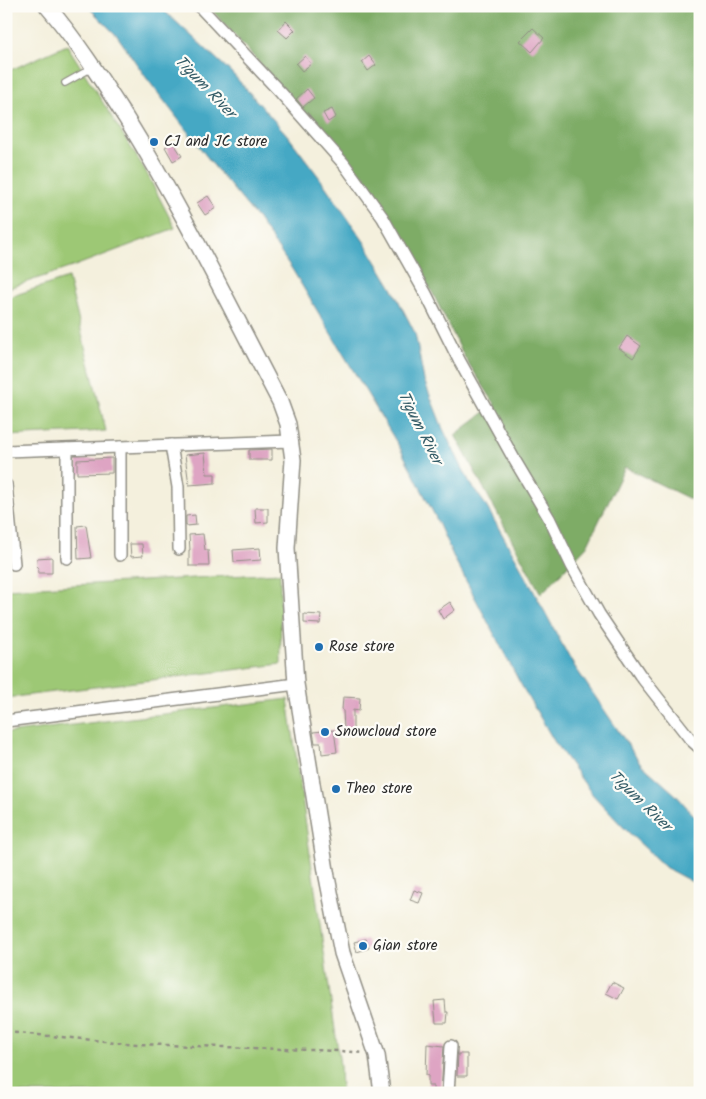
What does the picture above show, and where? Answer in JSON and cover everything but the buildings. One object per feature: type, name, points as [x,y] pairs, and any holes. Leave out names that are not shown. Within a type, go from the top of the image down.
[{"type":"street","points":[[47,6],[94,67],[156,167],[267,376],[288,424],[292,460],[287,548],[296,684],[327,877],[342,953],[378,1055],[382,1093]]},
{"type":"street","points":[[199,6],[344,164],[383,218],[426,294],[459,360],[549,518],[572,566],[599,614],[640,675],[691,740],[700,748]]},
{"type":"street","points":[[6,451],[291,441]]},
{"type":"street","points":[[171,445],[178,486],[178,548]]},
{"type":"street","points":[[120,447],[120,555]]},
{"type":"street","points":[[67,449],[67,558]]},
{"type":"street","points":[[6,485],[14,564]]},
{"type":"street","points":[[6,721],[296,684]]},
{"type":"street","points":[[448,1093],[451,1046]]},
{"type":"lane","points":[[65,83],[94,67]]},
{"type":"path","points":[[6,1032],[137,1044],[340,1050],[378,1055]]},
{"type":"green space","points":[[208,6],[700,6],[700,504],[625,467],[587,546],[541,594],[455,435],[495,404],[465,358],[432,292],[388,216],[350,164]]},
{"type":"green space","points":[[67,45],[145,170],[175,228],[72,267],[6,289],[6,72]]},
{"type":"green space","points":[[68,278],[106,431],[6,436],[6,298]]},
{"type":"green space","points":[[280,573],[281,664],[6,698],[6,589]]},
{"type":"green space","points":[[288,699],[340,1065],[341,1093],[6,1093],[6,733]]},
{"type":"water","name":"Tigum River","points":[[87,6],[159,6],[231,72],[288,136],[365,243],[392,288],[415,333],[424,380],[443,429],[469,481],[485,504],[523,571],[571,661],[641,764],[676,795],[700,822],[700,886],[666,868],[625,829],[592,794],[554,741],[520,683],[454,558],[400,448],[292,269],[258,219],[214,166],[145,76],[118,37]]},
{"type":"place","name":"CJ and JC store","points":[[154,142]]},
{"type":"place","name":"Rose store","points":[[319,647]]},
{"type":"place","name":"Snowcloud store","points":[[325,732]]},
{"type":"place","name":"Theo store","points":[[336,789]]},
{"type":"place","name":"Gian store","points":[[363,946]]}]
